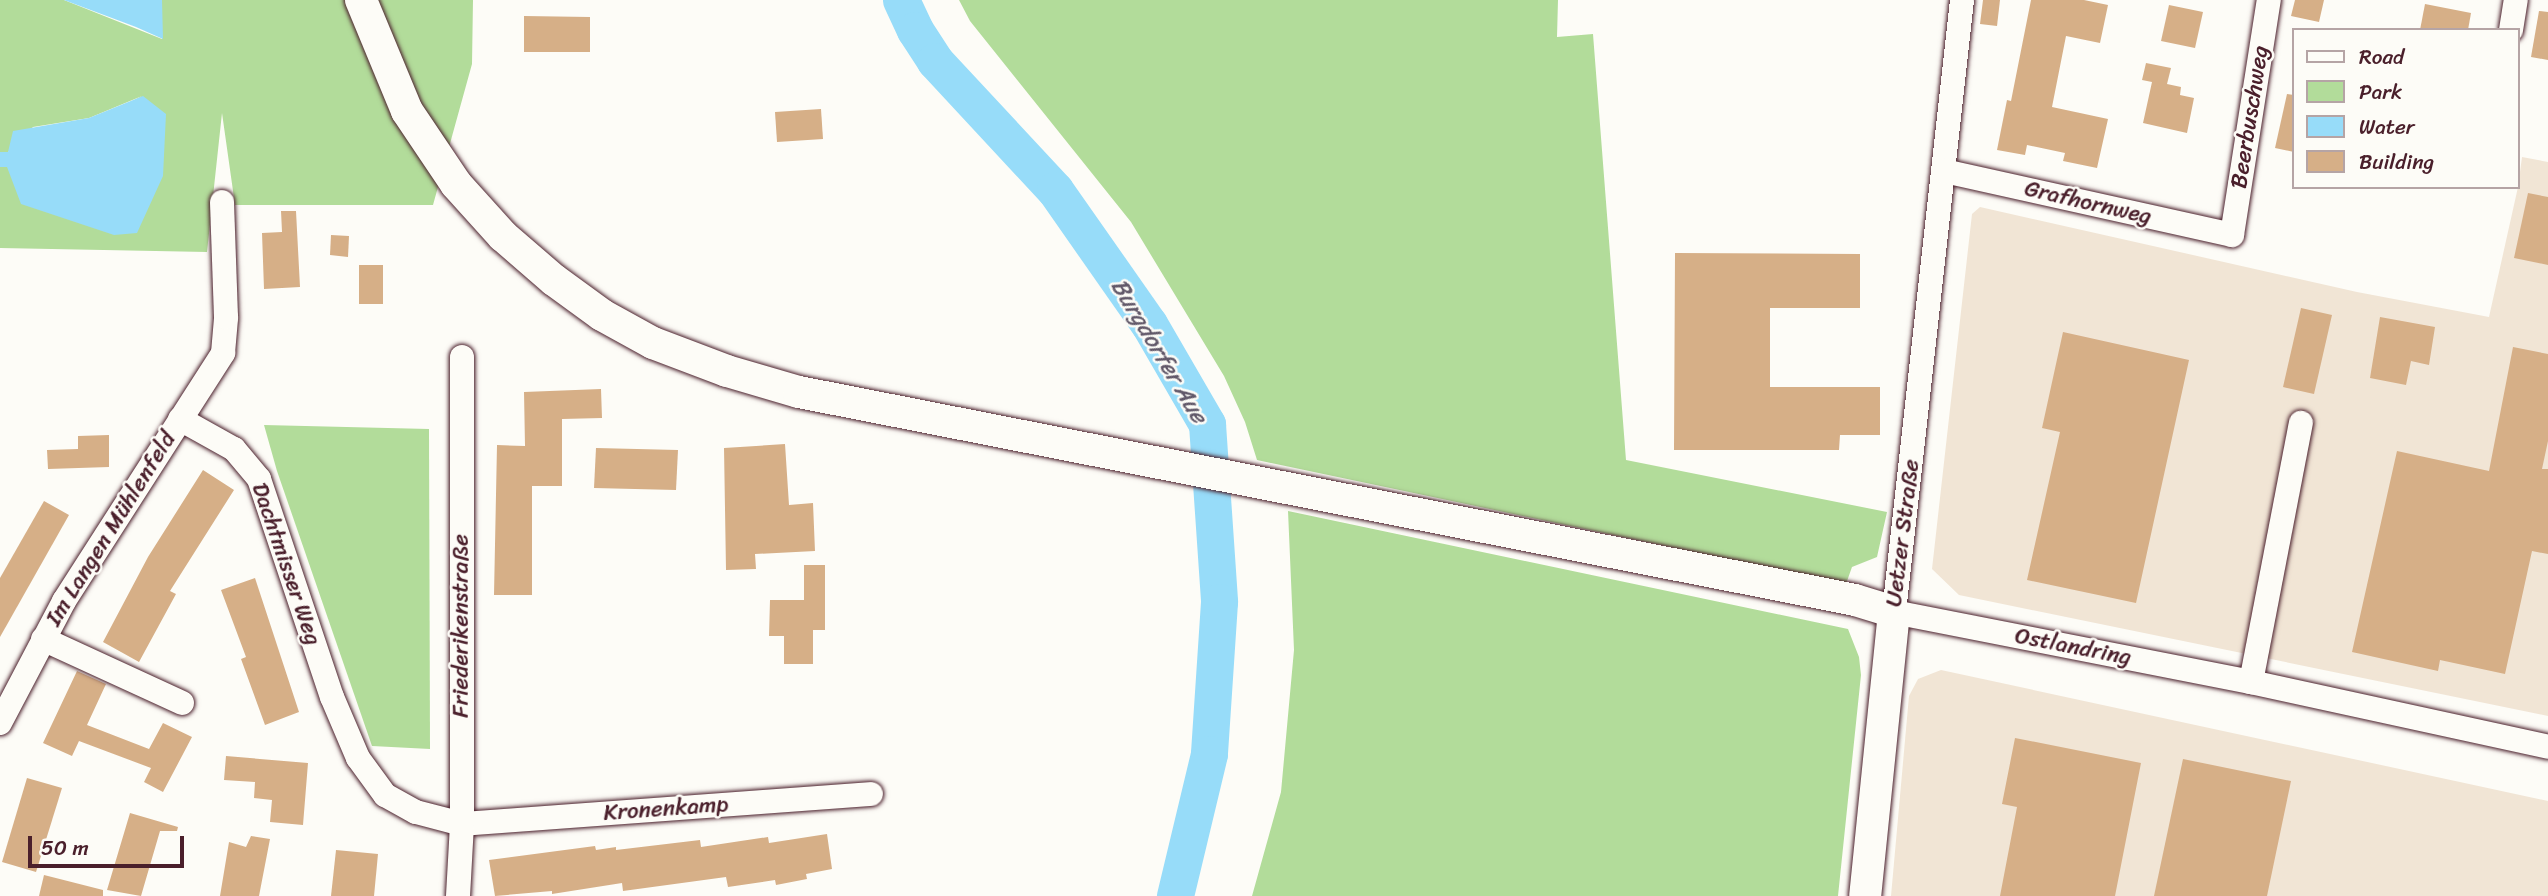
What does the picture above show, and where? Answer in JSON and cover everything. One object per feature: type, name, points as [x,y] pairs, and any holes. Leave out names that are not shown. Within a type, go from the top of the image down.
[{"type":"street","points":[[361,0],[407,111],[456,184],[503,236],[554,280],[602,315],[653,343],[727,371],[799,392],[1856,600],[1894,612]]},
{"type":"street","name":"Uetzer Straße","points":[[1865,896],[1962,0]]},
{"type":"street","name":"Beerbuschweg","points":[[2232,234],[2269,0]]},
{"type":"street","points":[[2511,28],[2516,0]]},
{"type":"street","name":"Grafhornweg","points":[[1944,171],[2232,234]]},
{"type":"street","points":[[180,419],[223,353],[226,317],[222,202]]},
{"type":"street","name":"Friederikenstraße","points":[[458,896],[462,824],[462,357]]},
{"type":"street","name":"Im Langen Mühlenfeld","points":[[1,715],[43,639],[180,419]]},
{"type":"street","name":"Dachtmisser Weg","points":[[180,419],[234,449],[259,479],[332,697],[358,758],[385,795],[416,812],[462,824]]},
{"type":"street","points":[[2252,682],[2301,423]]},
{"type":"street","name":"Ostlandring","points":[[1894,612],[2252,682],[2548,747]]},
{"type":"street","name":"Im Langen Mühlenfeld","points":[[43,639],[182,703]]},
{"type":"street","name":"Kronenkamp","points":[[462,824],[871,794]]},
{"type":"shaded area","points":[[2522,157],[2548,162],[2548,716],[1959,595],[1932,569],[1972,214],[1980,207],[2357,292],[2489,317],[2518,189],[2520,189]]},
{"type":"shaded area","points":[[1941,670],[2548,801],[2548,896],[1891,896],[1909,696],[1918,679]]},
{"type":"green space","points":[[0,0],[64,0],[162,39],[162,0],[473,0],[472,64],[433,205],[235,205],[222,113],[207,252],[0,248],[0,167],[7,167],[142,96],[89,118],[33,127],[8,152],[0,152]]},
{"type":"green space","points":[[959,0],[1558,0],[1557,37],[1593,34],[1626,460],[1887,512],[1877,557],[1852,567],[1846,584],[1257,460],[1245,422],[1224,376],[1131,222],[970,21]]},
{"type":"green space","points":[[264,425],[429,429],[430,749],[372,746],[277,471]]},
{"type":"green space","points":[[1288,511],[1848,629],[1859,657],[1861,675],[1838,896],[1252,896],[1281,792],[1294,650]]},
{"type":"water","points":[[64,0],[162,0],[163,39],[136,27]]},
{"type":"water","points":[[143,96],[166,114],[163,176],[137,233],[114,235],[21,204],[7,167],[0,167],[0,152],[8,152],[13,131],[89,118]]},
{"type":"building","points":[[1983,0],[2000,0],[1997,26],[1980,24]]},
{"type":"building","points":[[2031,0],[2084,0],[2108,5],[2100,43],[2066,36],[2052,107],[2108,119],[2097,168],[2063,161],[2065,153],[2027,145],[2025,155],[1997,150],[2007,100],[2011,101]]},
{"type":"building","points":[[2295,0],[2324,0],[2319,22],[2291,16]]},
{"type":"building","points":[[2425,4],[2471,13],[2468,28],[2420,28]]},
{"type":"building","points":[[2169,5],[2203,12],[2195,48],[2161,41]]},
{"type":"building","points":[[2539,11],[2548,12],[2548,60],[2531,57]]},
{"type":"building","points":[[524,16],[590,17],[590,52],[524,52]]},
{"type":"building","points":[[2146,63],[2171,68],[2167,84],[2181,87],[2180,95],[2194,98],[2187,133],[2143,123],[2152,82],[2142,80]]},
{"type":"building","points":[[2287,94],[2292,95],[2292,152],[2275,148]]},
{"type":"building","points":[[821,109],[823,139],[777,142],[775,112]]},
{"type":"building","points":[[2528,193],[2548,197],[2548,265],[2514,258]]},
{"type":"building","points":[[281,211],[296,211],[300,287],[264,289],[262,233],[282,232]]},
{"type":"building","points":[[331,235],[349,236],[348,257],[330,255]]},
{"type":"building","points":[[1675,253],[1860,254],[1860,308],[1770,308],[1770,387],[1880,387],[1880,435],[1840,435],[1839,450],[1674,450]]},
{"type":"building","points":[[359,265],[383,265],[383,304],[359,304]]},
{"type":"building","points":[[2301,308],[2332,315],[2314,394],[2283,387]]},
{"type":"building","points":[[2380,317],[2435,327],[2429,365],[2411,361],[2406,385],[2370,378]]},
{"type":"building","points":[[2063,332],[2189,360],[2136,603],[2027,580],[2060,432],[2042,428]]},
{"type":"building","points":[[2513,347],[2548,354],[2548,441],[2542,469],[2548,469],[2548,554],[2532,551],[2505,674],[2440,660],[2438,671],[2352,652],[2397,451],[2489,471]]},
{"type":"building","points":[[601,389],[602,418],[562,419],[562,486],[532,486],[532,595],[494,595],[497,445],[525,446],[524,392]]},
{"type":"building","points":[[109,435],[109,467],[48,469],[47,450],[78,449],[78,436]]},
{"type":"building","points":[[785,444],[789,505],[813,503],[815,551],[755,554],[756,569],[726,570],[724,448]]},
{"type":"building","points":[[596,448],[678,450],[676,490],[594,488]]},
{"type":"building","points":[[203,470],[234,490],[170,591],[176,594],[139,662],[103,642],[148,557]]},
{"type":"building","points":[[44,501],[69,515],[0,637],[0,578]]},
{"type":"building","points":[[804,565],[825,565],[825,630],[813,630],[813,664],[784,664],[784,636],[769,636],[770,600],[804,600]]},
{"type":"building","points":[[255,578],[299,712],[265,725],[241,659],[246,657],[221,590]]},
{"type":"building","points":[[77,671],[106,684],[87,725],[149,749],[163,723],[192,737],[163,792],[144,782],[151,768],[79,741],[72,756],[43,743]]},
{"type":"building","points":[[2015,738],[2141,763],[2115,896],[2000,896],[2017,807],[2002,804]]},
{"type":"building","points":[[226,756],[308,763],[303,825],[270,822],[272,800],[254,798],[255,782],[224,780]]},
{"type":"building","points":[[2183,759],[2291,781],[2267,896],[2154,896]]},
{"type":"building","points":[[27,778],[62,788],[36,872],[2,862]]},
{"type":"building","points":[[130,813],[178,827],[177,831],[160,831],[141,896],[107,890]]},
{"type":"building","points":[[827,834],[832,869],[806,874],[807,879],[776,885],[775,880],[728,887],[726,877],[623,891],[622,883],[552,894],[552,891],[495,896],[489,860],[595,846],[596,850],[616,847],[616,850],[700,840],[701,847],[768,837],[769,843]]},
{"type":"building","points":[[251,836],[270,839],[259,896],[220,896],[229,842],[246,847]]},
{"type":"building","points":[[336,850],[378,854],[374,896],[331,896]]},
{"type":"building","points":[[44,875],[103,890],[103,896],[39,896]]},
{"type":"waterway","name":"Burgdorfer Aue","points":[[901,0],[915,30],[935,61],[1055,190],[1149,324],[1207,424],[1219,602],[1209,754],[1175,896]]}]
